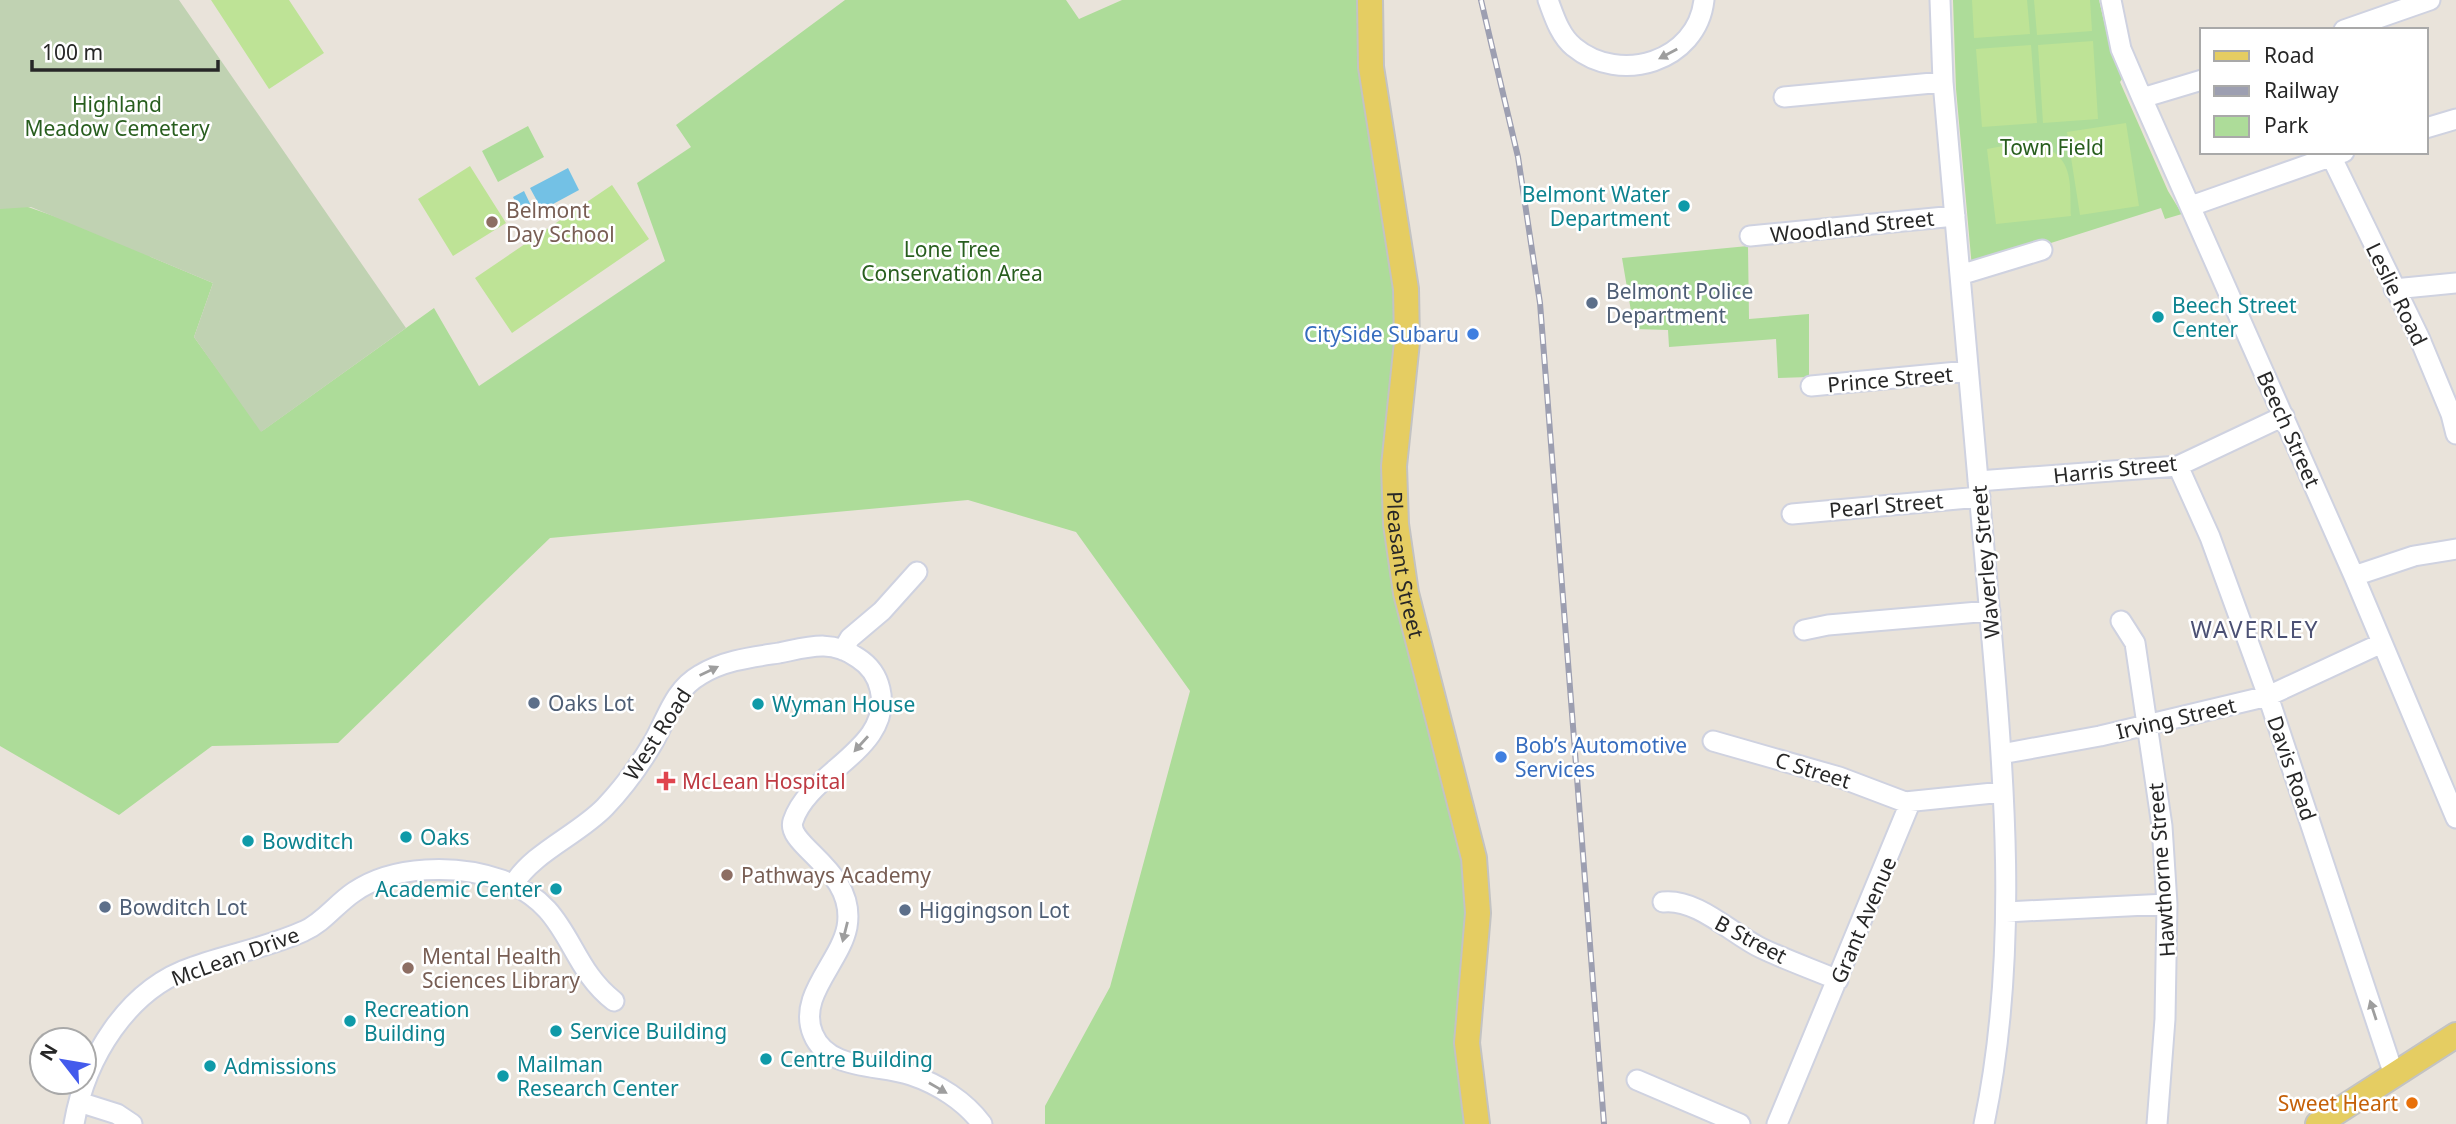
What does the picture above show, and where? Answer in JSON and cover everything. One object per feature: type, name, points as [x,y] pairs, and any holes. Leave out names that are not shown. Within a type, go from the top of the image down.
[{"type":"main road","name":"Pleasant Street","points":[[1370,0],[1371,67],[1406,289],[1407,342],[1394,466],[1396,524],[1406,593],[1474,858],[1478,913],[1467,1043],[1478,1124]]},
{"type":"main road","points":[[2318,1124],[2456,1035]]},
{"type":"street","points":[[1548,0],[1564,35],[1573,47],[1605,63],[1621,66],[1644,64],[1665,56],[1685,43],[1701,15],[1704,0]]},
{"type":"street","name":"Waverley Street","points":[[1940,0],[1943,82],[1990,611],[2003,792],[2006,912],[2000,1007],[1984,1124]]},
{"type":"street","name":"Beech Street","points":[[2111,0],[2121,49],[2354,576],[2456,818]]},
{"type":"street","points":[[2350,28],[2430,0]]},
{"type":"street","points":[[2142,98],[2200,81]]},
{"type":"street","points":[[1784,97],[1943,82]]},
{"type":"street","points":[[2428,127],[2456,119]]},
{"type":"street","points":[[2191,206],[2337,154]]},
{"type":"street","name":"Leslie Road","points":[[2337,154],[2394,289],[2454,414],[2456,434]]},
{"type":"street","name":"Woodland Street","points":[[1750,236],[1955,216]]},
{"type":"street","points":[[1960,275],[2042,250]]},
{"type":"street","points":[[2394,289],[2456,283]]},
{"type":"street","name":"Prince Street","points":[[1811,386],[1968,371]]},
{"type":"street","name":"Harris Street","points":[[1979,489],[2178,466],[2284,416]]},
{"type":"street","name":"Davis Road","points":[[2178,466],[2210,537],[2268,696],[2394,1075]]},
{"type":"street","name":"Pearl Street","points":[[1792,514],[1979,489]]},
{"type":"street","points":[[2354,576],[2414,556],[2456,548]]},
{"type":"street","points":[[843,650],[850,638],[882,611],[917,572]]},
{"type":"street","points":[[1804,630],[1828,625],[1990,611]]},
{"type":"street","name":"Hawthorne Street","points":[[2121,621],[2135,643],[2149,723],[2162,826],[2167,904],[2165,1019],[2157,1124]]},
{"type":"street","name":"Irving Street","points":[[2001,754],[2268,696],[2382,643]]},
{"type":"street","name":"West Road","points":[[513,885],[522,873],[595,817],[616,795],[638,766],[682,690],[715,667],[821,644],[859,658],[871,669],[878,683],[881,705],[877,720],[865,741],[814,790],[792,826],[797,840],[834,875],[847,911],[844,940],[812,1003],[812,1032],[823,1049],[841,1060],[908,1074],[939,1087],[961,1102],[982,1124]]},
{"type":"street","name":"C Street","points":[[1713,741],[1823,772],[1910,803]]},
{"type":"street","points":[[1910,803],[2003,792]]},
{"type":"street","name":"Grant Avenue","points":[[1777,1124],[1910,803]]},
{"type":"street","name":"McLean Drive","points":[[74,1124],[79,1102],[99,1052],[118,1021],[141,999],[174,975],[306,931],[351,894],[388,875],[439,870],[490,877],[513,885],[552,913],[587,973],[614,1001]]},
{"type":"street","name":"B Street","points":[[1663,902],[1675,902],[1694,909],[1758,946],[1838,980]]},
{"type":"street","points":[[2006,912],[2167,904]]},
{"type":"street","points":[[1637,1080],[1740,1124]]},
{"type":"street","points":[[79,1102],[117,1114],[132,1124]]},
{"type":"green space","name":"Highland Meadow Cemetery","points":[[0,0],[179,0],[406,328],[261,432],[194,337],[213,283],[31,207],[0,209]]},
{"type":"green space","points":[[211,0],[289,0],[324,53],[269,89]]},
{"type":"green space","name":"Lone Tree Conservation Area","points":[[845,0],[1066,0],[1079,19],[1122,0],[1360,0],[1399,303],[1387,452],[1467,873],[1468,1124],[1045,1124],[1045,1106],[1110,987],[1190,691],[1076,532],[968,500],[550,538],[338,743],[212,746],[119,815],[0,746],[0,191],[28,207],[134,244],[151,257],[213,283],[194,337],[262,431],[434,308],[479,386],[665,261],[637,183],[691,147],[676,125]]},
{"type":"green space","name":"Town Field","points":[[1953,0],[2099,0],[2109,43],[2122,79],[2120,82],[2168,191],[2182,214],[2165,219],[2161,208],[1972,268],[1956,89]]},
{"type":"green space","points":[[1972,0],[2027,0],[2030,34],[1974,38]]},
{"type":"green space","points":[[2034,0],[2090,0],[2092,31],[2037,35]]},
{"type":"green space","points":[[2093,41],[2098,119],[2043,123],[2038,45]]},
{"type":"green space","points":[[2031,45],[2037,123],[1982,127],[1976,49]]},
{"type":"green space","points":[[2126,123],[2139,206],[2080,215],[2067,132]]},
{"type":"green space","points":[[528,126],[544,157],[498,182],[482,151]]},
{"type":"green space","points":[[2030,141],[2055,153],[2067,169],[2071,216],[1996,224],[1987,149]]},
{"type":"green space","points":[[470,166],[506,223],[453,256],[418,199]]},
{"type":"green space","points":[[612,185],[649,239],[512,333],[475,278]]},
{"type":"green space","points":[[1748,246],[1749,319],[1809,314],[1809,377],[1778,378],[1776,339],[1669,347],[1668,330],[1634,329],[1622,258]]},
{"type":"water","points":[[568,168],[579,190],[542,210],[530,188]]},
{"type":"water","points":[[524,191],[535,214],[525,220],[513,197]]},
{"type":"railway","points":[[1481,0],[1518,157],[1540,303],[1604,1124]]},
{"type":"place","name":"Belmont Water Department","points":[[1684,206]]},
{"type":"place","name":"Belmont Day School","points":[[492,222]]},
{"type":"place","name":"Belmont Police Department","points":[[1592,303]]},
{"type":"place","name":"Beech Street Center","points":[[2158,317]]},
{"type":"place","name":"CitySide Subaru","points":[[1473,334]]},
{"type":"place","name":"Oaks Lot","points":[[534,703]]},
{"type":"place","name":"Wyman House","points":[[758,704]]},
{"type":"place","name":"Bob’s Automotive Services","points":[[1501,757]]},
{"type":"place","name":"McLean Hospital","points":[[666,781]]},
{"type":"place","name":"Oaks","points":[[406,837]]},
{"type":"place","name":"Bowditch","points":[[248,841]]},
{"type":"place","name":"Pathways Academy","points":[[727,875]]},
{"type":"place","name":"Academic Center","points":[[556,889]]},
{"type":"place","name":"Bowditch Lot","points":[[105,907]]},
{"type":"place","name":"Higgingson Lot","points":[[905,910]]},
{"type":"place","name":"Mental Health Sciences Library","points":[[408,968]]},
{"type":"place","name":"Recreation Building","points":[[350,1021]]},
{"type":"place","name":"Service Building","points":[[556,1031]]},
{"type":"place","name":"Centre Building","points":[[766,1059]]},
{"type":"place","name":"Admissions","points":[[210,1066]]},
{"type":"place","name":"Mailman Research Center","points":[[503,1076]]},
{"type":"place","name":"Sweet Heart","points":[[2412,1103]]},
{"type":"district","name":"WAVERLEY","points":[[2255,629]]}]
